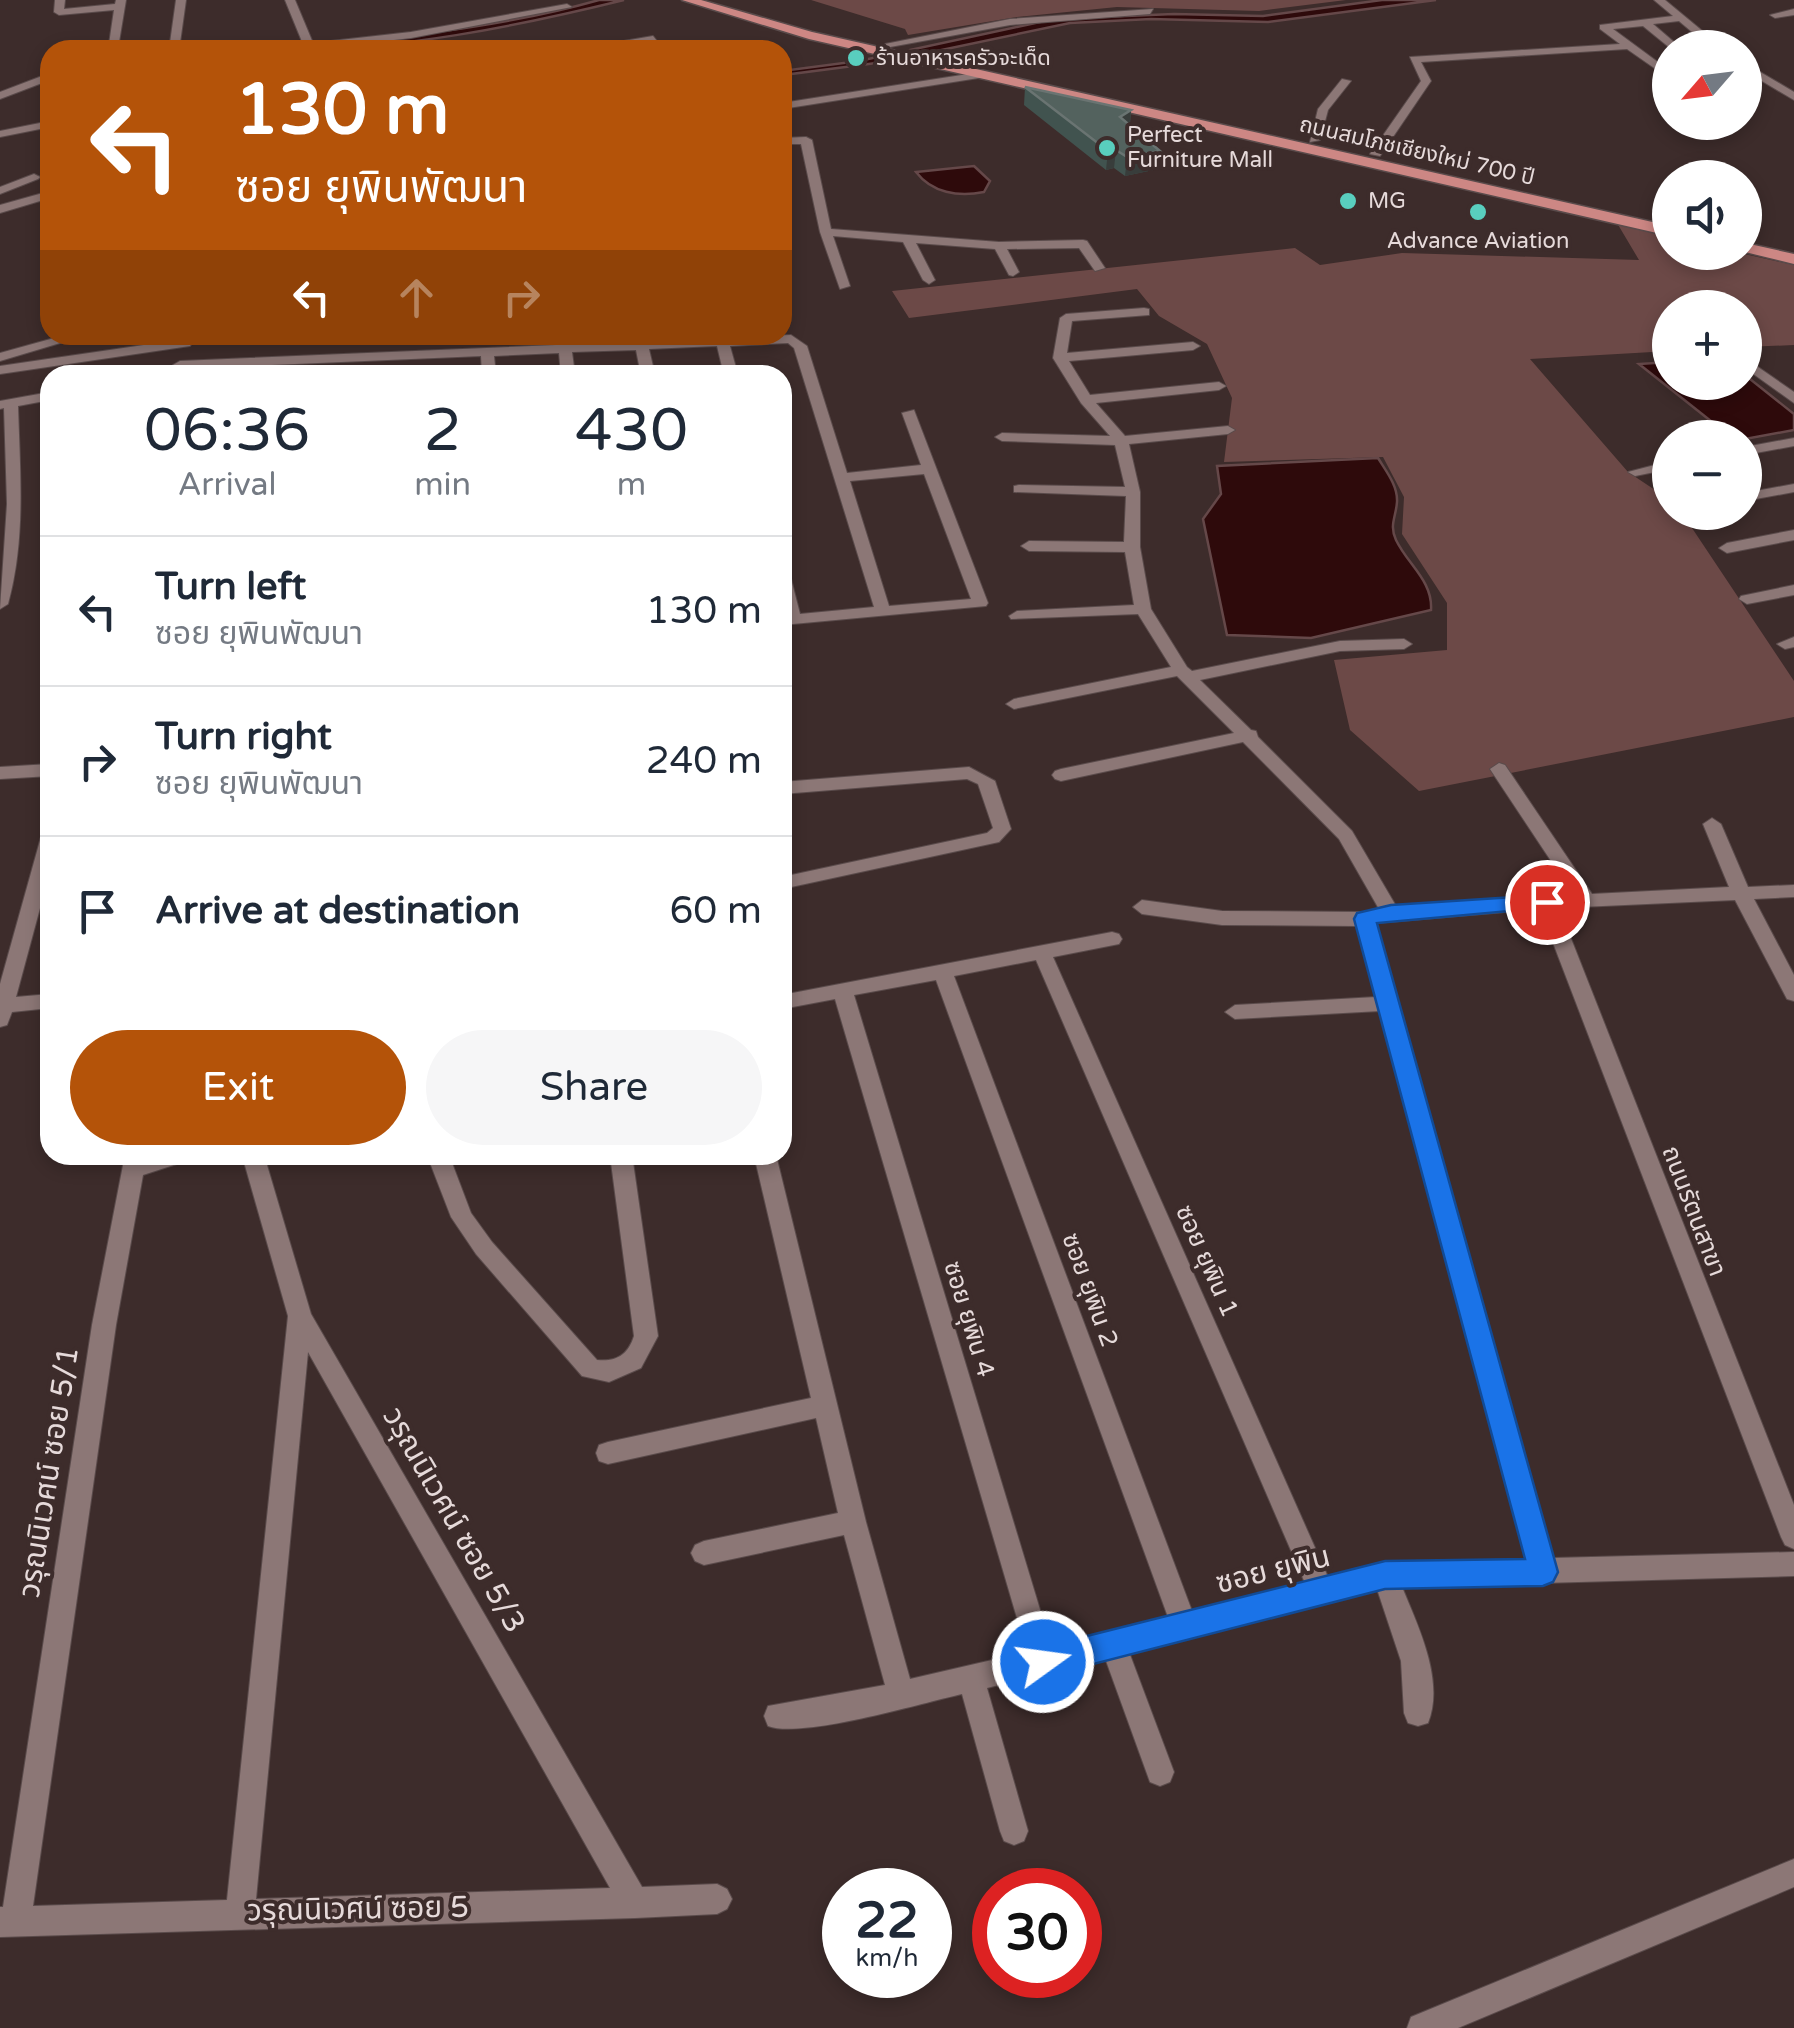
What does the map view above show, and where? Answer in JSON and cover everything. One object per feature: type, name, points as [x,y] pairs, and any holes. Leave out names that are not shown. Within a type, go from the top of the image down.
[{"type":"main road","name":"ถนนสมโภชเชียงใหม่ 700 ปี","points":[[689,0],[876,51],[1652,227]]},
{"type":"main road","name":"ถนนสมโภชเชียงใหม่ 700 ปี","points":[[726,0],[890,44],[1652,216]]},
{"type":"main road","points":[[1762,241],[1794,248]]},
{"type":"main road","points":[[1762,252],[1794,259]]},
{"type":"street","points":[[60,0],[59,12],[121,3],[115,40]]},
{"type":"street","points":[[175,40],[181,0]]},
{"type":"street","points":[[290,0],[304,40]]},
{"type":"street","points":[[1659,0],[1698,30]]},
{"type":"street","points":[[360,40],[411,35],[566,7]]},
{"type":"street","points":[[890,44],[1010,22],[1150,11]]},
{"type":"street","points":[[1774,15],[1794,12]]},
{"type":"street","points":[[1652,62],[1604,26],[1684,18]]},
{"type":"street","points":[[1642,21],[1653,30]]},
{"type":"street","points":[[646,40],[652,39]]},
{"type":"street","points":[[1376,154],[1426,81],[1414,59],[1631,46]]},
{"type":"street","points":[[925,84],[954,68]]},
{"type":"street","points":[[792,104],[981,75]]},
{"type":"street","points":[[1762,77],[1794,97]]},
{"type":"street","points":[[0,96],[40,80]]},
{"type":"street","points":[[1314,140],[1323,109],[1346,80]]},
{"type":"street","points":[[854,95],[867,107]]},
{"type":"street","points":[[0,134],[40,126]]},
{"type":"street","points":[[792,141],[806,140],[826,232],[844,286]]},
{"type":"street","points":[[0,191],[34,177]]},
{"type":"street","points":[[0,209],[40,197]]},
{"type":"street","points":[[826,232],[999,246],[1083,244],[1099,268]]},
{"type":"street","points":[[907,238],[929,280]]},
{"type":"street","points":[[999,246],[1013,272]]},
{"type":"street","points":[[1144,312],[1066,318],[1060,358],[1086,400],[1120,441],[1133,492],[1132,547],[1143,609],[1186,673],[1346,835],[1391,913]]},
{"type":"street","points":[[792,340],[800,346],[883,612]]},
{"type":"street","points":[[0,357],[43,345]]},
{"type":"street","points":[[0,370],[150,345]]},
{"type":"street","points":[[290,365],[328,359],[662,345]]},
{"type":"street","points":[[642,346],[646,365]]},
{"type":"street","points":[[1060,358],[1193,346]]},
{"type":"street","points":[[564,351],[566,365]]},
{"type":"street","points":[[486,354],[487,365]]},
{"type":"street","points":[[406,355],[406,365]]},
{"type":"street","points":[[1762,375],[1794,400]]},
{"type":"street","points":[[1771,382],[1794,378]]},
{"type":"street","points":[[1086,400],[1219,386]]},
{"type":"street","points":[[0,604],[12,562],[16,518],[5,404],[40,398]]},
{"type":"street","points":[[792,623],[981,610],[909,413]]},
{"type":"street","points":[[1002,437],[1120,441],[1228,430]]},
{"type":"street","points":[[1762,448],[1794,442]]},
{"type":"street","points":[[1634,472],[1652,468]]},
{"type":"street","points":[[841,478],[928,469]]},
{"type":"street","points":[[1762,495],[1794,488]]},
{"type":"street","points":[[1019,489],[1133,492]]},
{"type":"street","points":[[1727,548],[1794,536]]},
{"type":"street","points":[[1029,546],[1132,547]]},
{"type":"street","points":[[1747,599],[1794,590]]},
{"type":"street","points":[[792,622],[980,603]]},
{"type":"street","points":[[1017,616],[1143,609]]},
{"type":"street","points":[[1014,704],[1340,646],[1404,644]]},
{"type":"street","points":[[1062,775],[1250,734]]},
{"type":"street","points":[[1499,769],[1587,901]]},
{"type":"street","points":[[0,773],[40,771]]},
{"type":"street","points":[[792,787],[956,773],[978,776],[986,781],[1001,824],[999,835],[792,882]]},
{"type":"street","points":[[1712,824],[1741,892],[1794,994]]},
{"type":"street","points":[[40,877],[2,1012],[40,1003]]},
{"type":"street","points":[[1142,908],[1222,918],[1365,919],[1391,913],[1547,902],[1794,891]]},
{"type":"street","name":"ถนนรัตนสาขา","points":[[1547,902],[1794,1538]]},
{"type":"street","points":[[1365,919],[1543,1572]]},
{"type":"street","points":[[792,1000],[1112,939]]},
{"type":"street","name":"ซอย ยุพิน 1","points":[[1042,953],[1321,1590]]},
{"type":"street","name":"ซอย ยุพิน 2","points":[[943,973],[1184,1626]]},
{"type":"street","name":"ซอย ยุพิน 4","points":[[843,992],[1043,1662]]},
{"type":"street","points":[[1235,1012],[1388,1003]]},
{"type":"street","name":"วรุณนิเวศน์ ซอย 5/1","points":[[8,1920],[134,1165]]},
{"type":"street","name":"วรุณนิเวศน์ ซอย 5/3","points":[[256,1165],[300,1316],[635,1902]]},
{"type":"street","points":[[442,1165],[462,1217],[484,1248],[590,1369],[601,1373],[621,1369],[638,1358],[646,1336],[622,1165]]},
{"type":"street","points":[[767,1165],[853,1522],[901,1696]]},
{"type":"street","points":[[240,1912],[300,1316]]},
{"type":"street","points":[[608,1452],[827,1405]]},
{"type":"street","points":[[704,1552],[853,1522]]},
{"type":"street","name":"ซอย ยุพิน","points":[[778,1716],[822,1712],[972,1680],[1385,1575],[1794,1564]]},
{"type":"street","points":[[1385,1575],[1412,1658],[1420,1701],[1418,1713]]},
{"type":"street","points":[[1113,1644],[1160,1772]]},
{"type":"street","points":[[972,1680],[1014,1831]]},
{"type":"street","points":[[1422,2028],[1794,1872]]},
{"type":"street","name":"วรุณนิเวศน์ ซอย 5","points":[[8,1920],[717,1898]]},
{"type":"shaded area","points":[[599,0],[624,0],[456,35],[370,40],[483,25]]},
{"type":"shaded area","points":[[811,0],[1346,0],[1259,11],[1117,7],[1017,17],[908,35],[905,29]]},
{"type":"shaded area","points":[[1382,0],[1436,0],[1268,22],[1151,19],[1070,23],[884,62],[792,74],[792,70],[859,61],[1054,19],[1174,14],[1263,16]]},
{"type":"shaded area","points":[[974,166],[990,181],[984,192],[946,192],[930,185],[916,172]]},
{"type":"shaded area","points":[[1617,223],[1652,232],[1652,270],[1762,270],[1762,258],[1794,265],[1794,345],[1762,346],[1762,290],[1652,290],[1652,352],[1530,359],[1628,472],[1652,488],[1652,530],[1693,530],[1794,681],[1794,717],[1419,791],[1350,730],[1334,660],[1447,650],[1447,603],[1402,534],[1404,497],[1383,457],[1224,462],[1232,398],[1207,344],[1159,316],[1137,289],[909,318],[892,291],[1295,248],[1320,265],[1402,253],[1639,260]]},
{"type":"shaded area","points":[[1652,363],[1652,374],[1639,364]]},
{"type":"shaded area","points":[[1762,389],[1794,414],[1794,430],[1762,436],[1762,420],[1710,420],[1684,400],[1762,400]]},
{"type":"shaded area","points":[[1378,458],[1396,490],[1394,535],[1428,590],[1431,610],[1311,638],[1227,635],[1203,519],[1221,494],[1217,466]]},
{"type":"building","points":[[1025,87],[1131,110],[1120,117],[1160,151],[1127,157],[1116,150],[1108,151]]},
{"type":"place","name":"ร้านอาหารครัวจะเด็ด","points":[[856,58]]},
{"type":"place","name":"Perfect Furniture Mall","points":[[1107,148]]},
{"type":"place","name":"MG","points":[[1348,201]]},
{"type":"place","name":"Advance Aviation","points":[[1478,212]]},
{"type":"route","points":[[1043,1662],[1385,1575],[1543,1572],[1365,919],[1391,913],[1547,902]]}]
